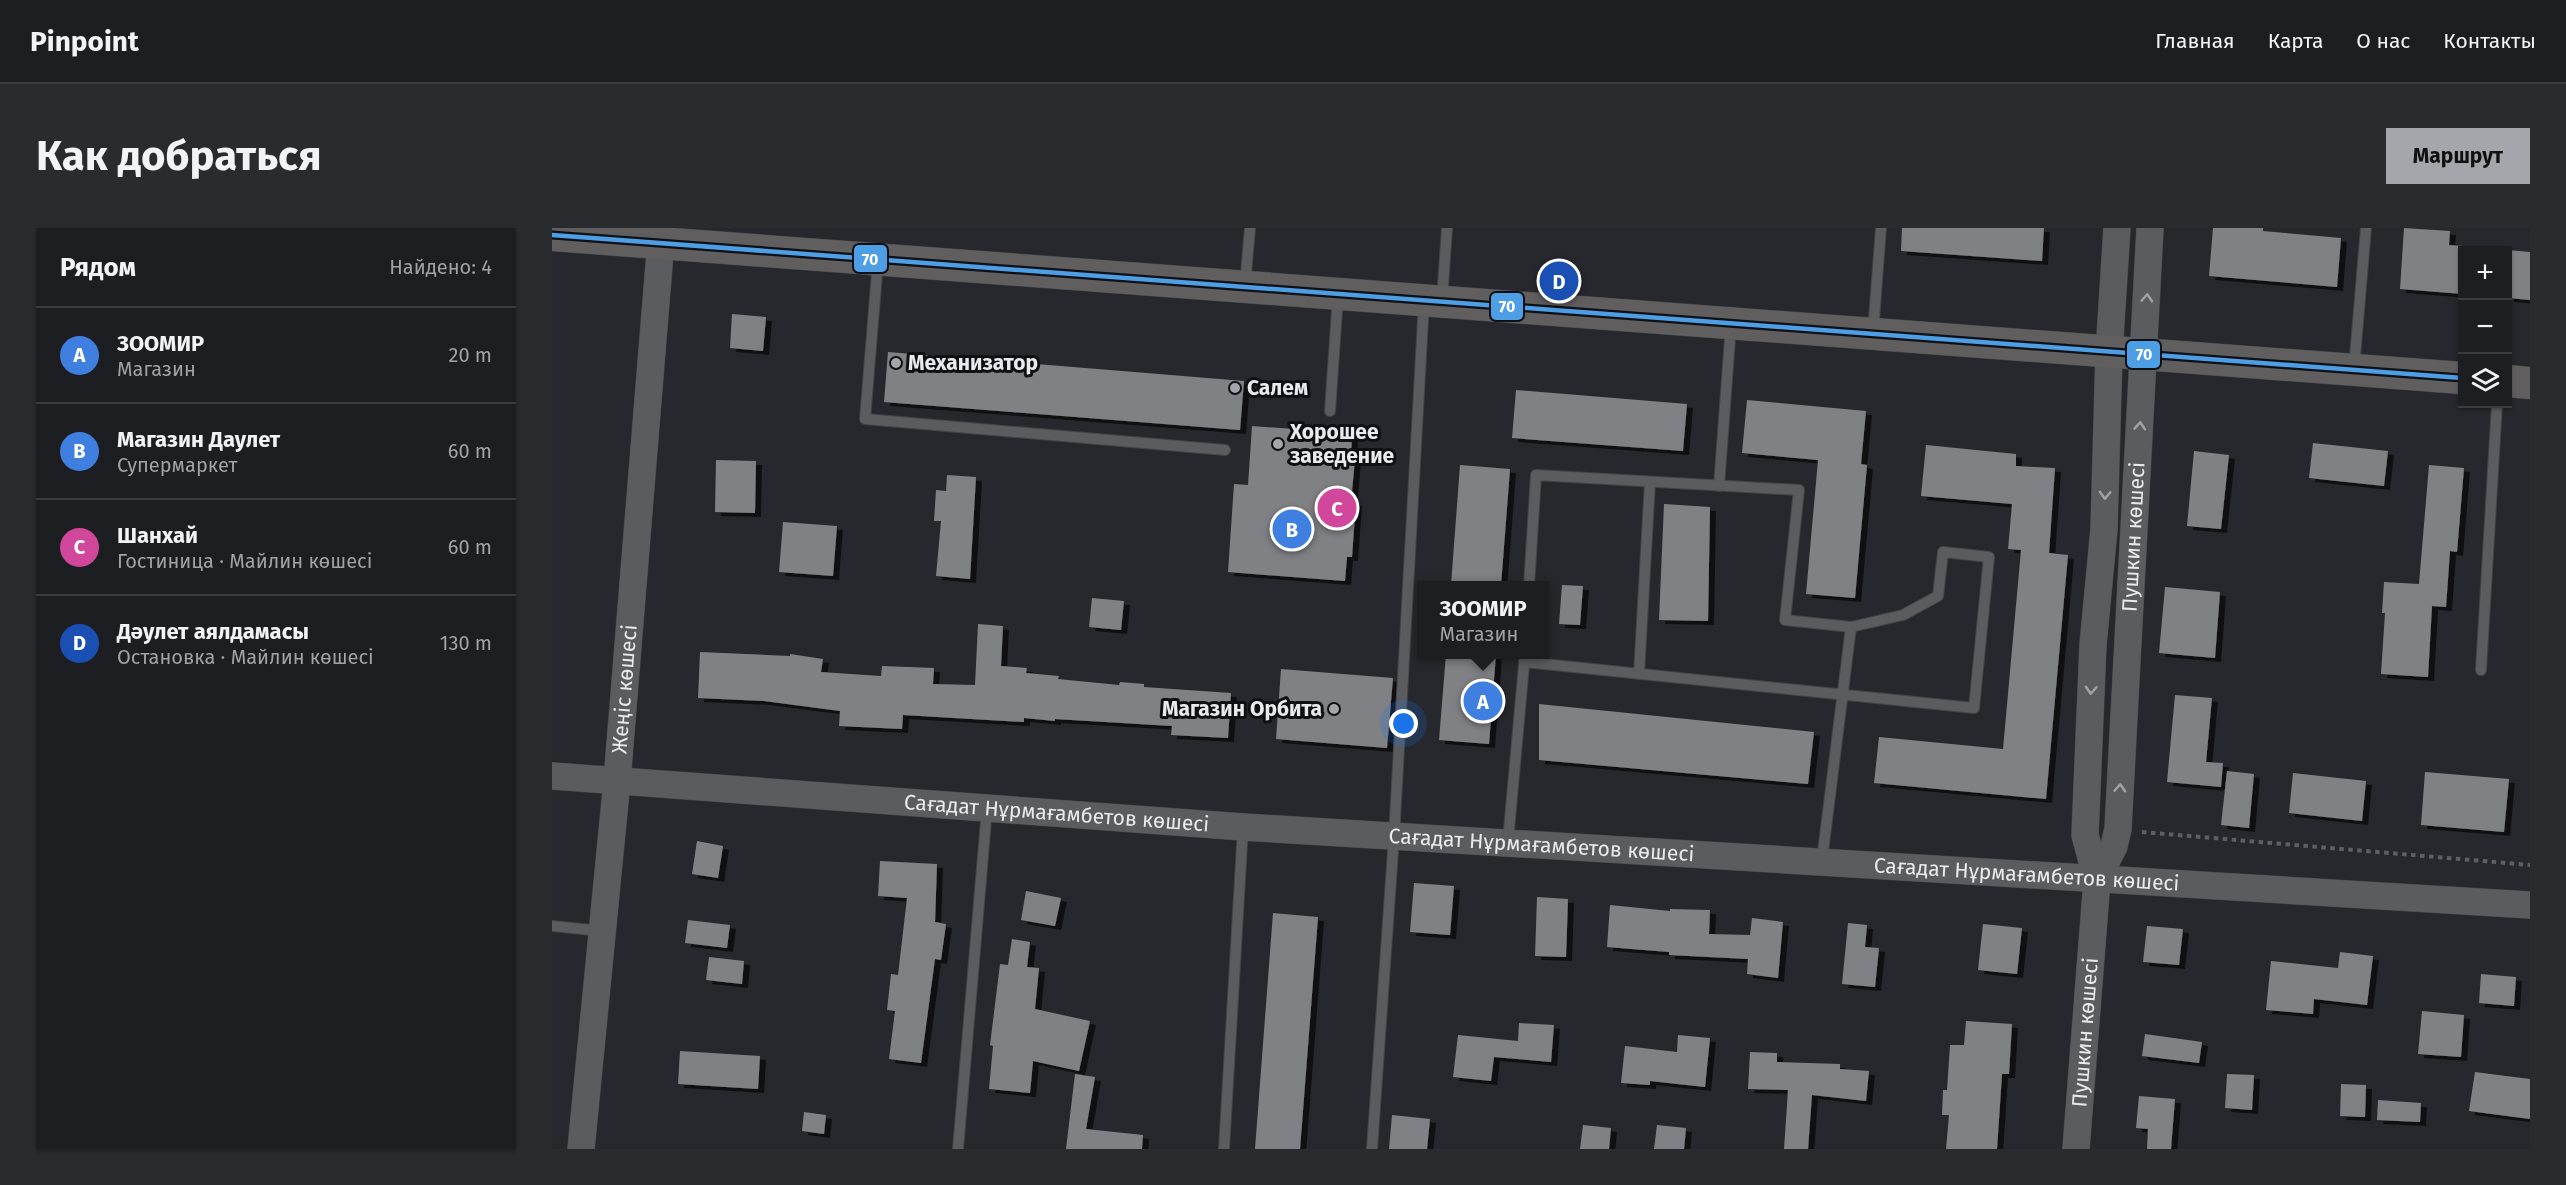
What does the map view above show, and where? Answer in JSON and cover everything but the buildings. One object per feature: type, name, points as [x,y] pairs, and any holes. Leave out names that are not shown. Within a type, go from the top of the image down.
[{"type":"main road","points":[[552,235],[661,236],[878,261],[2354,372],[2458,378]]},
{"type":"main road","points":[[2512,381],[2530,383]]},
{"type":"street","name":"Пушкин көшесі","points":[[2076,1149],[2097,880],[2085,835],[2093,645],[2104,529],[2109,353],[2117,228]]},
{"type":"street","name":"Пушкин көшесі","points":[[2116,838],[2150,228]]},
{"type":"street","name":"Жеңіс көшесі","points":[[581,1149],[617,781],[661,236]]},
{"type":"street","name":"Сағадат Нұрмағамбетов көшесі","points":[[552,776],[1394,837],[1508,842],[2530,905]]},
{"type":"street","points":[[2097,880],[2116,838]]},
{"type":"lane","points":[[1245,288],[1250,228]]},
{"type":"lane","points":[[1372,1149],[1433,303],[1448,228]]},
{"type":"lane","points":[[1873,336],[1881,228]]},
{"type":"lane","points":[[2354,372],[2367,228]]},
{"type":"lane","points":[[878,261],[865,419],[1225,450]]},
{"type":"lane","points":[[1330,411],[1338,296]]},
{"type":"lane","points":[[1719,486],[1731,325]]},
{"type":"lane","points":[[2481,670],[2497,408]]},
{"type":"lane","points":[[1529,581],[1536,475],[1799,490],[1785,620],[1851,627],[1903,615],[1938,596],[1943,552],[1989,557],[1974,708],[1639,674],[1532,659]]},
{"type":"lane","points":[[1639,674],[1650,482]]},
{"type":"lane","points":[[1822,861],[1851,627]]},
{"type":"lane","points":[[1508,842],[1525,659]]},
{"type":"lane","points":[[958,1149],[987,808]]},
{"type":"lane","points":[[1224,1149],[1243,827]]},
{"type":"lane","points":[[552,926],[602,931]]},
{"type":"path","points":[[2116,838],[2530,865]]},
{"type":"transit line","name":"70","points":[[552,235],[2458,378]]},
{"type":"place","name":"Дәулет аялдамасы","points":[[1559,281]]},
{"type":"place","name":"Механизатор","points":[[896,363]]},
{"type":"place","name":"Салем","points":[[1235,388]]},
{"type":"place","name":"Хорошее заведение","points":[[1278,444]]},
{"type":"place","name":"Шанхай","points":[[1337,508]]},
{"type":"place","name":"Магазин Даулет","points":[[1292,529]]},
{"type":"place","name":"ЗООМИР","points":[[1483,701]]},
{"type":"place","name":"Магазин Орбита","points":[[1334,709]]}]
